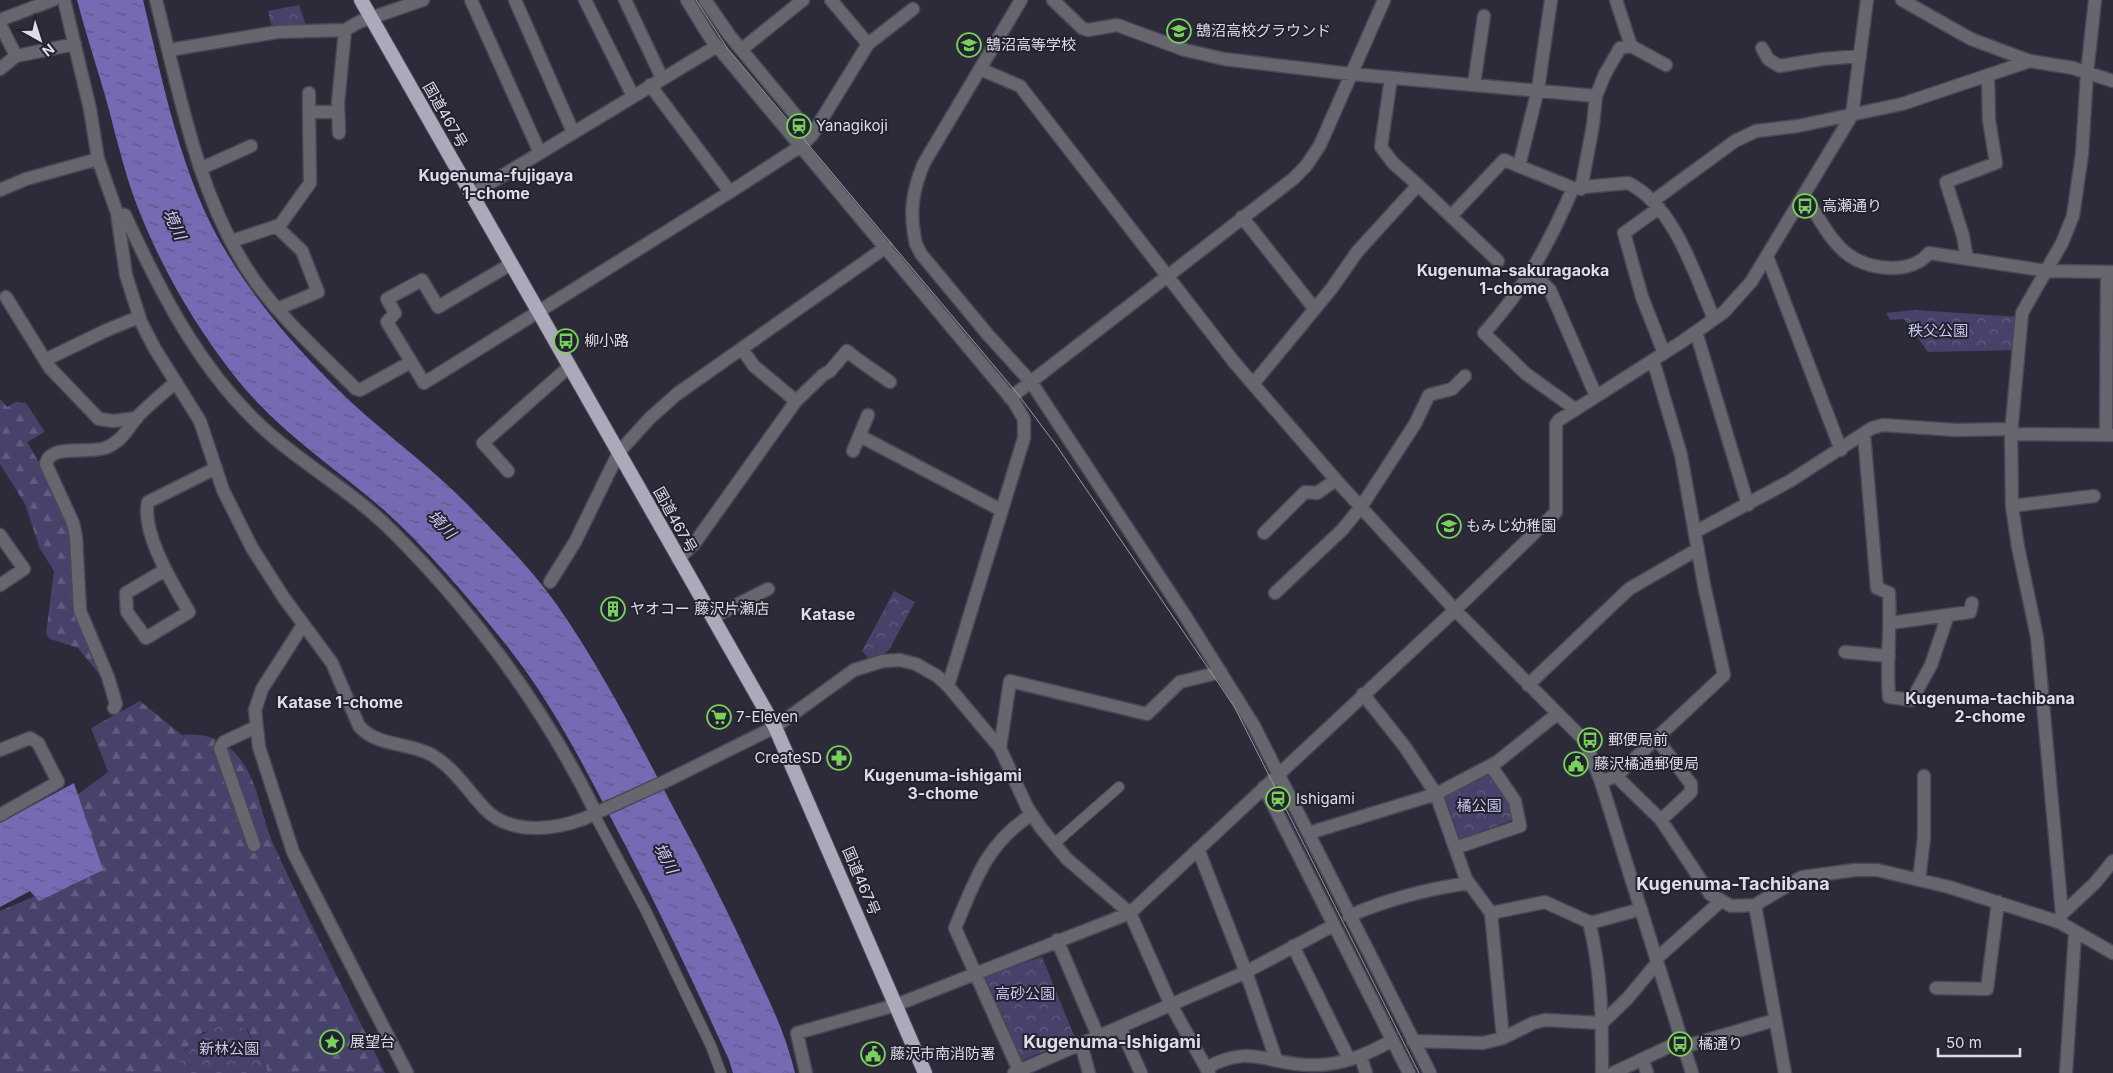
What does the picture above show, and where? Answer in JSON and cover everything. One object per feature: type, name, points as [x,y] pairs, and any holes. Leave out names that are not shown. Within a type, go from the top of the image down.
[{"type":"highway","name":"国道467号","points":[[361,0],[775,727],[925,1073]]},
{"type":"street","points":[[16,56],[0,22],[53,0]]},
{"type":"street","points":[[64,0],[90,109],[98,159],[116,213],[126,275],[139,317],[155,349],[200,421],[223,490],[252,548],[303,625],[332,663],[354,716],[365,734],[374,738],[418,748],[441,761],[487,812],[512,825],[534,828],[550,827],[594,814],[775,727],[838,680],[868,664],[900,660],[916,664],[937,676],[948,686],[1000,748],[1031,815],[1054,844],[1080,871],[1130,913],[1171,1005],[1208,1071],[1225,1060],[1250,1054],[1312,1066],[1355,1058],[1391,1040]]},
{"type":"street","points":[[156,0],[209,194],[232,241],[254,279],[277,309],[356,389],[360,390],[411,362]]},
{"type":"street","points":[[169,50],[277,32],[344,30],[423,0]]},
{"type":"street","points":[[471,0],[540,153]]},
{"type":"street","points":[[515,0],[573,132]]},
{"type":"street","points":[[585,0],[633,96]]},
{"type":"street","points":[[625,0],[662,78]]},
{"type":"street","points":[[686,0],[699,22],[717,46],[886,247],[1010,398],[1021,414],[1025,428],[948,686]]},
{"type":"street","points":[[705,0],[742,50],[812,135]]},
{"type":"street","points":[[742,50],[803,0]]},
{"type":"street","points":[[831,0],[868,44]]},
{"type":"street","points":[[1021,0],[924,163],[915,184],[911,218],[916,244],[922,254],[989,336],[1031,382],[1221,672],[1254,726],[1430,1073]]},
{"type":"street","points":[[1053,0],[1082,28],[1088,30],[1117,25],[1185,50],[1224,59],[1391,78],[1538,89],[1596,96]]},
{"type":"street","points":[[1010,398],[1293,179],[1306,166],[1320,145],[1384,0]]},
{"type":"street","points":[[1520,166],[1538,89],[1551,0]]},
{"type":"street","points":[[1616,0],[1632,46]]},
{"type":"street","points":[[806,1073],[797,1033],[896,1005],[1057,940],[1130,913],[1455,610],[1556,512],[1556,424],[1576,409],[1696,332],[1738,299],[1804,196],[1852,115],[1866,0]]},
{"type":"street","points":[[1902,0],[1971,39],[2030,61],[2087,73],[2113,81]]},
{"type":"street","points":[[2061,918],[2036,637],[2015,549],[2012,506],[2012,432],[2022,313],[2047,271],[2073,216],[2082,154],[2087,73],[2095,0]]},
{"type":"street","points":[[511,264],[438,307],[422,280],[387,299],[395,312],[387,322],[424,383],[801,146],[812,135],[868,44],[913,9]]},
{"type":"street","points":[[1474,84],[1484,16]]},
{"type":"street","points":[[339,134],[338,112],[344,30]]},
{"type":"street","points":[[0,69],[16,56],[75,44]]},
{"type":"street","points":[[472,194],[717,46]]},
{"type":"street","points":[[1576,409],[1525,373],[1484,334],[1516,297],[1532,272],[1577,188],[1593,125],[1596,96],[1605,74],[1620,48],[1632,46],[1666,65]]},
{"type":"street","points":[[1762,48],[1768,59],[1779,66],[1823,59],[1860,56]]},
{"type":"street","points":[[1601,782],[1616,776],[1724,675],[1681,455],[1659,357],[1624,233],[1656,205],[1746,134],[1798,126],[1902,104],[2030,61]]},
{"type":"street","points":[[980,69],[1020,86],[1253,384],[1336,480],[1455,610],[1585,742],[1601,782],[1692,1073]]},
{"type":"street","points":[[1967,258],[1963,236],[1946,182],[1996,163],[1988,120],[1988,75]]},
{"type":"street","points":[[1391,78],[1382,147],[1393,163],[1498,261]]},
{"type":"street","points":[[650,85],[730,192]]},
{"type":"street","points":[[232,241],[280,225],[310,183],[309,93]]},
{"type":"street","points":[[309,112],[338,112]]},
{"type":"street","points":[[202,168],[251,146]]},
{"type":"street","points":[[0,190],[26,179],[98,159]]},
{"type":"street","points":[[1451,216],[1504,160],[1577,188],[1628,183],[1656,205],[1678,238],[1714,319]]},
{"type":"street","points":[[1253,384],[1350,265],[1357,252],[1418,185]]},
{"type":"street","points":[[1696,532],[1748,505],[1841,450],[1872,428],[1883,425],[1956,430],[2109,435],[2110,272],[2047,271],[1967,258],[1948,258],[1929,253],[1921,261],[1897,268],[1865,265],[1850,256],[1834,241],[1804,196]]},
{"type":"street","points":[[116,213],[125,215],[166,300],[207,366],[226,388],[277,440],[375,515],[439,580],[479,626],[565,752],[594,814],[646,911],[711,1046],[721,1073]]},
{"type":"street","points":[[1242,217],[1314,308]]},
{"type":"street","points":[[276,226],[302,251],[318,292],[277,309]]},
{"type":"street","points":[[550,582],[574,542],[619,452],[664,404],[886,247]]},
{"type":"street","points":[[1767,256],[1841,450]]},
{"type":"street","points":[[1532,272],[1550,290],[1596,396]]},
{"type":"street","points":[[6,296],[45,360],[57,376],[99,419],[113,421],[137,418]]},
{"type":"street","points":[[45,360],[139,317]]},
{"type":"street","points":[[1696,332],[1748,505]]},
{"type":"street","points":[[742,349],[754,366],[796,401]]},
{"type":"street","points":[[678,559],[694,544],[796,401],[823,375],[830,371],[847,351],[869,369],[874,370],[890,382]]},
{"type":"street","points":[[508,471],[482,443],[570,366]]},
{"type":"street","points":[[1275,593],[1342,530],[1361,507],[1415,424],[1429,395],[1452,389],[1465,376]]},
{"type":"street","points":[[114,708],[116,699],[93,645],[89,628],[80,611],[78,552],[73,523],[46,464],[49,456],[57,452],[96,451],[116,443],[123,437],[137,418],[176,382]]},
{"type":"street","points":[[853,451],[868,415]]},
{"type":"street","points":[[1864,434],[1877,588],[1889,593],[1889,697],[1912,700],[1931,665],[1948,615]]},
{"type":"street","points":[[860,436],[1001,510]]},
{"type":"street","points":[[164,570],[126,593],[127,612],[146,638],[189,612],[164,570],[146,514],[148,502],[216,468]]},
{"type":"street","points":[[1264,533],[1305,492],[1318,493],[1336,480]]},
{"type":"street","points":[[2012,506],[2094,496]]},
{"type":"street","points":[[0,535],[24,569],[0,586]]},
{"type":"street","points":[[1528,685],[1629,588],[1698,549]]},
{"type":"street","points":[[713,617],[768,589]]},
{"type":"street","points":[[1890,623],[1970,612],[1972,603]]},
{"type":"street","points":[[303,625],[262,689],[256,710],[259,747],[293,852],[407,1073]]},
{"type":"street","points":[[1845,652],[1888,656]]},
{"type":"street","points":[[1000,748],[1010,682],[1147,714],[1180,682],[1221,672]]},
{"type":"street","points":[[1363,694],[1405,747],[1436,794],[1469,884],[1491,913],[1503,1038]]},
{"type":"street","points":[[1309,832],[1436,794],[1491,766],[1518,747],[1557,714]]},
{"type":"street","points":[[254,845],[220,748],[224,742],[256,727]]},
{"type":"street","points":[[0,750],[30,738],[38,743],[58,782],[0,815]]},
{"type":"street","points":[[1656,738],[1691,784],[1691,792],[1660,820]]},
{"type":"street","points":[[1455,848],[1520,826],[1515,801],[1491,766]]},
{"type":"street","points":[[1616,776],[1660,820],[1696,877],[1710,894],[1731,906],[1755,905],[1802,878],[1854,870],[1877,870],[2061,918],[2075,932],[2113,953]]},
{"type":"street","points":[[1918,880],[1924,838],[1924,776]]},
{"type":"street","points":[[1054,844],[1119,786]]},
{"type":"street","points":[[1264,787],[1408,1073]]},
{"type":"street","points":[[1031,815],[1004,835],[989,854],[955,928],[1018,1072],[1246,972],[1334,925]]},
{"type":"street","points":[[1198,849],[1246,972],[1276,1060]]},
{"type":"street","points":[[2061,918],[2095,883],[2113,861]]},
{"type":"street","points":[[1349,916],[1402,896],[1433,888],[1469,884]]},
{"type":"street","points":[[1413,1041],[1466,1044],[1492,1042],[1533,1023],[1545,1020],[1602,1023],[1627,999],[1657,961],[1720,901]]},
{"type":"street","points":[[1491,913],[1545,902],[1589,922],[1602,921],[1641,909]]},
{"type":"street","points":[[1936,988],[1987,989],[1998,902]]},
{"type":"street","points":[[1755,905],[1785,1073]]},
{"type":"street","points":[[1589,922],[1597,953],[1602,1023],[1602,1073]]},
{"type":"street","points":[[2066,1073],[2075,932]]},
{"type":"street","points":[[1057,940],[1098,1036]]},
{"type":"street","points":[[1294,946],[1355,1058],[1366,1073]]},
{"type":"street","points":[[1613,1073],[1682,1044],[1775,1020]]},
{"type":"street","points":[[1120,1027],[1141,1073]]},
{"type":"street","points":[[1081,1044],[1088,1073]]},
{"type":"street","points":[[1643,1060],[1647,1073]]},
{"type":"green space","points":[[299,5],[308,31],[273,32],[268,11]]},
{"type":"green space","name":"秩父公園","points":[[1915,310],[2020,317],[2020,350],[1928,352],[1904,319],[1890,320],[1886,313]]},
{"type":"green space","points":[[0,399],[7,407],[16,402],[26,403],[45,432],[27,442],[69,514],[76,607],[105,681],[78,648],[50,639],[46,634],[54,571],[40,549],[25,504],[0,464]]},
{"type":"green space","points":[[894,591],[915,602],[889,650],[884,654],[868,658],[862,651]]},
{"type":"green space","points":[[140,701],[182,735],[210,737],[228,747],[242,761],[253,783],[272,841],[285,870],[385,1073],[267,1073],[266,1066],[247,1029],[203,1032],[185,1049],[178,1073],[0,1073],[0,911],[54,888],[72,886],[93,871],[73,798],[108,772],[91,728]]},
{"type":"green space","name":"橘公園","points":[[1488,773],[1509,802],[1513,820],[1460,839],[1444,795]]},
{"type":"green space","name":"高砂公園","points":[[1042,957],[1075,1038],[1021,1061],[985,976]]},
{"type":"green space","name":"新林公園","points":[[229,1023],[246,1029],[266,1066],[267,1073],[178,1073],[183,1053],[194,1040],[210,1030]]},
{"type":"water","name":"境川","points":[[77,0],[143,0],[167,98],[186,164],[212,226],[241,275],[269,314],[317,368],[351,402],[439,477],[467,504],[525,565],[557,605],[613,695],[710,877],[776,1015],[795,1073],[733,1073],[729,1060],[658,909],[588,773],[548,705],[519,662],[431,556],[383,509],[306,447],[269,414],[236,378],[207,338],[169,275],[138,208]]},
{"type":"water","points":[[74,783],[103,870],[39,901],[30,891],[0,907],[0,823]]},
{"type":"tram line","points":[[696,0],[727,48],[1017,393],[1056,445],[1234,706],[1419,1073]]},
{"type":"place","name":"鵠沼高校グラウンド","points":[[1179,31]]},
{"type":"place","name":"鵠沼高等学校","points":[[969,45]]},
{"type":"place","name":"Yanagikoji","points":[[799,126]]},
{"type":"place","name":"高瀬通り","points":[[1805,206]]},
{"type":"place","name":"柳小路","points":[[566,341]]},
{"type":"place","name":"もみじ幼稚園","points":[[1449,526]]},
{"type":"place","name":"ヤオコー 藤沢片瀬店","points":[[613,609]]},
{"type":"place","name":"7-Eleven","points":[[719,717]]},
{"type":"place","name":"郵便局前","points":[[1590,740]]},
{"type":"place","name":"CreateSD","points":[[839,758]]},
{"type":"place","name":"藤沢橘通郵便局","points":[[1576,764]]},
{"type":"place","name":"Ishigami","points":[[1278,799]]},
{"type":"place","name":"展望台","points":[[332,1042]]},
{"type":"place","name":"橘通り","points":[[1680,1044]]},
{"type":"place","name":"藤沢市南消防署","points":[[873,1054]]},
{"type":"district","name":"Kugenuma-fujigaya 1-chome","points":[[496,184]]},
{"type":"district","name":"Kugenuma-sakuragaoka 1-chome","points":[[1513,279]]},
{"type":"district","name":"Katase","points":[[828,614]]},
{"type":"district","name":"Katase 1-chome","points":[[340,702]]},
{"type":"district","name":"Kugenuma-tachibana 2-chome","points":[[1990,707]]},
{"type":"district","name":"Kugenuma-ishigami 3-chome","points":[[943,784]]},
{"type":"district","name":"Kugenuma-Tachibana","points":[[1733,884]]},
{"type":"district","name":"Kugenuma-Ishigami","points":[[1112,1042]]}]
